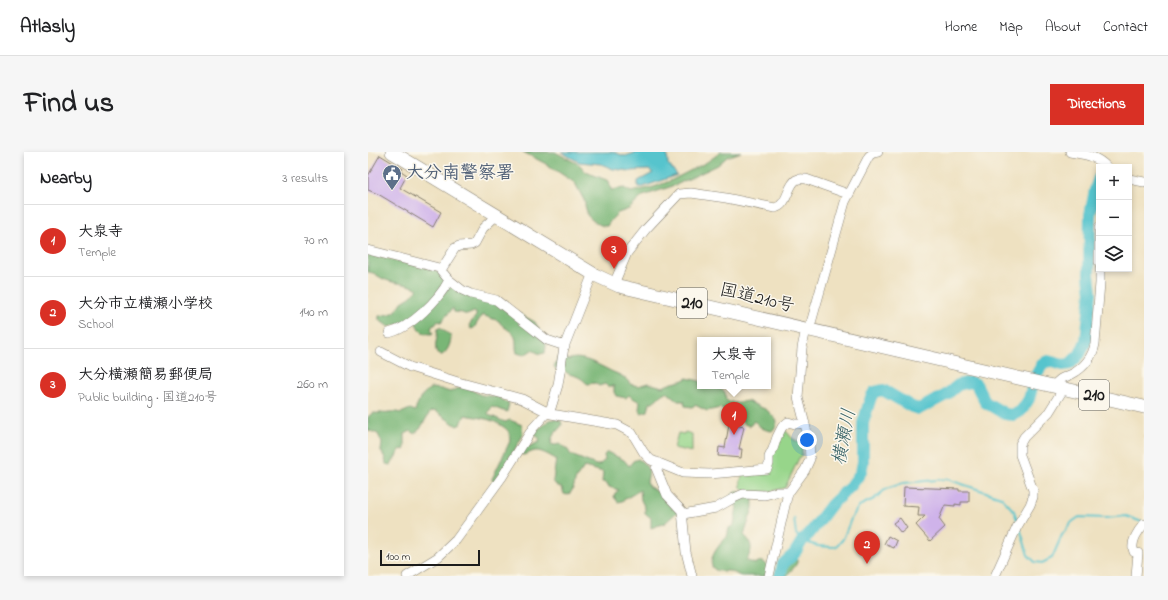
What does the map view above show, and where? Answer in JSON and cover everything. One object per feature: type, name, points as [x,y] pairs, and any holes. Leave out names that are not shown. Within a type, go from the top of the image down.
[{"type":"highway","name":"国道210号","points":[[392,152],[497,216],[614,284],[1144,407]]},
{"type":"street","points":[[769,576],[789,492],[805,470],[810,458],[810,445],[798,401],[802,348],[848,194],[869,156],[878,152]]},
{"type":"street","points":[[1070,152],[1101,156]]},
{"type":"street","points":[[614,284],[627,253],[646,229],[679,194],[691,193],[726,198],[774,208],[780,206],[794,181],[798,179],[806,179],[848,194]]},
{"type":"street","points":[[1132,179],[1144,182]]},
{"type":"street","points":[[442,270],[455,248],[475,243],[483,228],[497,216]]},
{"type":"street","points":[[368,250],[433,266],[442,270],[449,280],[466,292],[496,300],[547,340],[565,346]]},
{"type":"street","points":[[995,576],[1016,527],[1030,505],[1033,497],[1033,490],[1020,455],[1020,444],[1024,437],[1049,412],[1054,386],[1059,380],[1078,370],[1093,353],[1095,344],[1100,272]]},
{"type":"street","points":[[407,576],[438,557],[456,540],[502,477],[533,428],[548,412],[552,405],[558,385],[565,346],[593,273]]},
{"type":"street","points":[[388,333],[402,328],[410,323],[435,301],[449,280]]},
{"type":"street","points":[[381,352],[410,367],[522,400],[554,415],[609,422],[625,428],[633,434],[649,458],[687,474],[710,474],[766,469],[768,466],[769,455],[783,426],[788,422],[795,424],[804,423]]},
{"type":"street","points":[[656,462],[657,470],[667,495],[680,508],[683,514],[686,552],[692,576]]},
{"type":"street","points":[[683,514],[716,508],[743,494],[765,495],[776,492],[789,492]]},
{"type":"street","points":[[1136,576],[1138,553],[1134,552],[1132,546],[1144,524]]},
{"type":"green space","points":[[523,152],[555,152],[580,165],[586,172],[609,181],[611,190],[624,188],[631,192],[654,187],[670,181],[707,162],[721,152],[741,152],[727,157],[718,165],[676,185],[643,196],[629,209],[618,213],[607,226],[605,226],[596,223],[587,215],[585,202],[575,183],[548,165]]},
{"type":"green space","points":[[368,254],[436,270],[450,287],[492,300],[535,322],[545,339],[545,353],[540,354],[532,350],[524,355],[517,353],[515,337],[499,321],[482,315],[474,328],[471,329],[469,325],[476,316],[476,313],[474,312],[467,315],[454,312],[453,308],[441,322],[438,321],[435,325],[433,325],[431,329],[433,332],[432,334],[422,332],[417,326],[415,319],[389,327],[379,320],[379,316],[395,312],[402,302],[418,289],[386,280],[368,272]]},
{"type":"green space","points":[[440,327],[451,336],[449,347],[442,355],[437,354],[436,346],[437,330]]},
{"type":"green space","points":[[564,356],[568,360],[577,358],[593,362],[623,377],[630,384],[638,386],[648,383],[663,387],[687,378],[697,380],[697,389],[720,389],[725,392],[726,400],[735,403],[747,401],[767,410],[777,421],[776,427],[772,431],[762,428],[754,421],[750,426],[744,424],[740,418],[729,415],[720,408],[707,411],[695,405],[692,407],[685,406],[684,401],[678,401],[667,392],[650,403],[648,411],[641,413],[639,409],[640,402],[629,395],[626,398],[616,396],[614,386],[607,386],[605,384],[599,386],[595,383],[588,384],[578,377],[567,373],[563,369],[558,371],[554,367],[558,357]]},
{"type":"green space","points":[[461,387],[468,388],[481,395],[499,397],[509,404],[507,412],[492,407],[488,412],[489,415],[505,422],[510,420],[522,425],[523,435],[504,469],[493,482],[492,479],[510,441],[509,432],[500,424],[483,418],[465,415],[461,424],[457,426],[435,411],[430,412],[420,429],[414,434],[411,431],[405,434],[404,450],[401,449],[390,465],[386,464],[385,458],[381,451],[382,443],[378,434],[368,430],[368,417],[372,413],[401,413],[410,409],[415,411],[425,392],[431,388],[450,392]]},
{"type":"green space","points":[[555,419],[561,421],[562,425],[554,435],[551,444],[560,444],[568,450],[571,455],[596,465],[599,465],[605,460],[604,455],[607,452],[624,460],[629,466],[633,461],[638,459],[647,467],[649,471],[647,482],[648,486],[658,492],[666,494],[681,512],[676,513],[665,523],[651,528],[651,518],[645,513],[640,490],[618,502],[614,497],[615,493],[619,490],[609,487],[607,483],[602,482],[603,472],[584,467],[576,479],[571,492],[568,495],[564,494],[562,488],[556,485],[553,481],[556,459],[540,451],[533,451],[524,455],[521,453],[525,444],[530,446],[539,442],[540,439],[531,431],[540,428],[548,421]]},
{"type":"green space","points":[[783,428],[793,439],[802,444],[802,456],[799,458],[785,488],[767,492],[744,491],[741,487],[743,473],[766,470]]},
{"type":"green space","points":[[685,432],[692,434],[692,452],[674,448],[678,433],[684,434]]},
{"type":"green space","points":[[736,491],[753,497],[753,508],[744,535],[749,541],[751,547],[750,553],[746,560],[755,564],[760,562],[765,563],[768,566],[766,576],[741,576],[729,571],[717,571],[712,566],[711,561],[715,552],[727,537],[729,528],[734,525],[737,506],[731,499],[733,493]]},
{"type":"green space","points":[[795,556],[797,557],[797,563],[794,568],[787,576],[779,576],[788,562]]},
{"type":"water","points":[[561,152],[613,152],[625,156],[638,152],[669,152],[667,153],[668,164],[677,175],[643,187],[638,187],[638,181],[653,173],[649,170],[630,171],[613,169],[601,164],[579,162]]},
{"type":"building","name":"大分南警察署","points":[[380,155],[403,169],[401,171],[407,175],[400,188],[441,212],[433,227],[378,194],[368,190],[368,176]]},
{"type":"building","points":[[729,424],[744,427],[739,449],[742,449],[741,458],[718,456],[719,447],[725,448]]},
{"type":"building","points":[[904,487],[959,489],[959,491],[969,491],[969,502],[961,502],[961,505],[955,504],[955,506],[945,505],[939,519],[945,527],[930,541],[916,525],[925,516],[918,516],[919,507],[903,506]]},
{"type":"building","points":[[900,518],[907,528],[901,533],[893,523]]},
{"type":"building","points":[[888,536],[897,541],[894,548],[884,544]]},
{"type":"waterway","name":"横瀬川","points":[[780,576],[783,564],[794,554],[802,541],[810,533],[831,505],[851,486],[861,472],[863,462],[863,423],[874,392],[883,390],[912,407],[919,409],[946,395],[958,385],[970,382],[976,384],[985,402],[1005,414],[1014,415],[1021,411],[1029,399],[1035,377],[1043,363],[1048,361],[1063,365],[1070,364],[1080,354],[1086,341],[1091,293],[1089,275],[1090,215],[1096,187]]},
{"type":"waterway","points":[[794,518],[796,534],[802,541],[818,546],[837,546],[843,539],[851,519],[859,506],[874,499],[886,489],[904,483],[947,479],[1001,497],[1014,511],[1017,520]]},
{"type":"waterway","points":[[1020,528],[1028,555],[1035,562],[1042,563],[1052,558],[1062,535],[1072,522],[1079,517],[1106,518],[1126,516],[1142,522]]},
{"type":"place","name":"大分南警察署","points":[[392,191]]},
{"type":"place","name":"大分横瀬簡易郵便局","points":[[614,269]]},
{"type":"place","name":"大泉寺","points":[[734,435]]},
{"type":"place","name":"大分市立横瀬小学校","points":[[867,564]]}]
